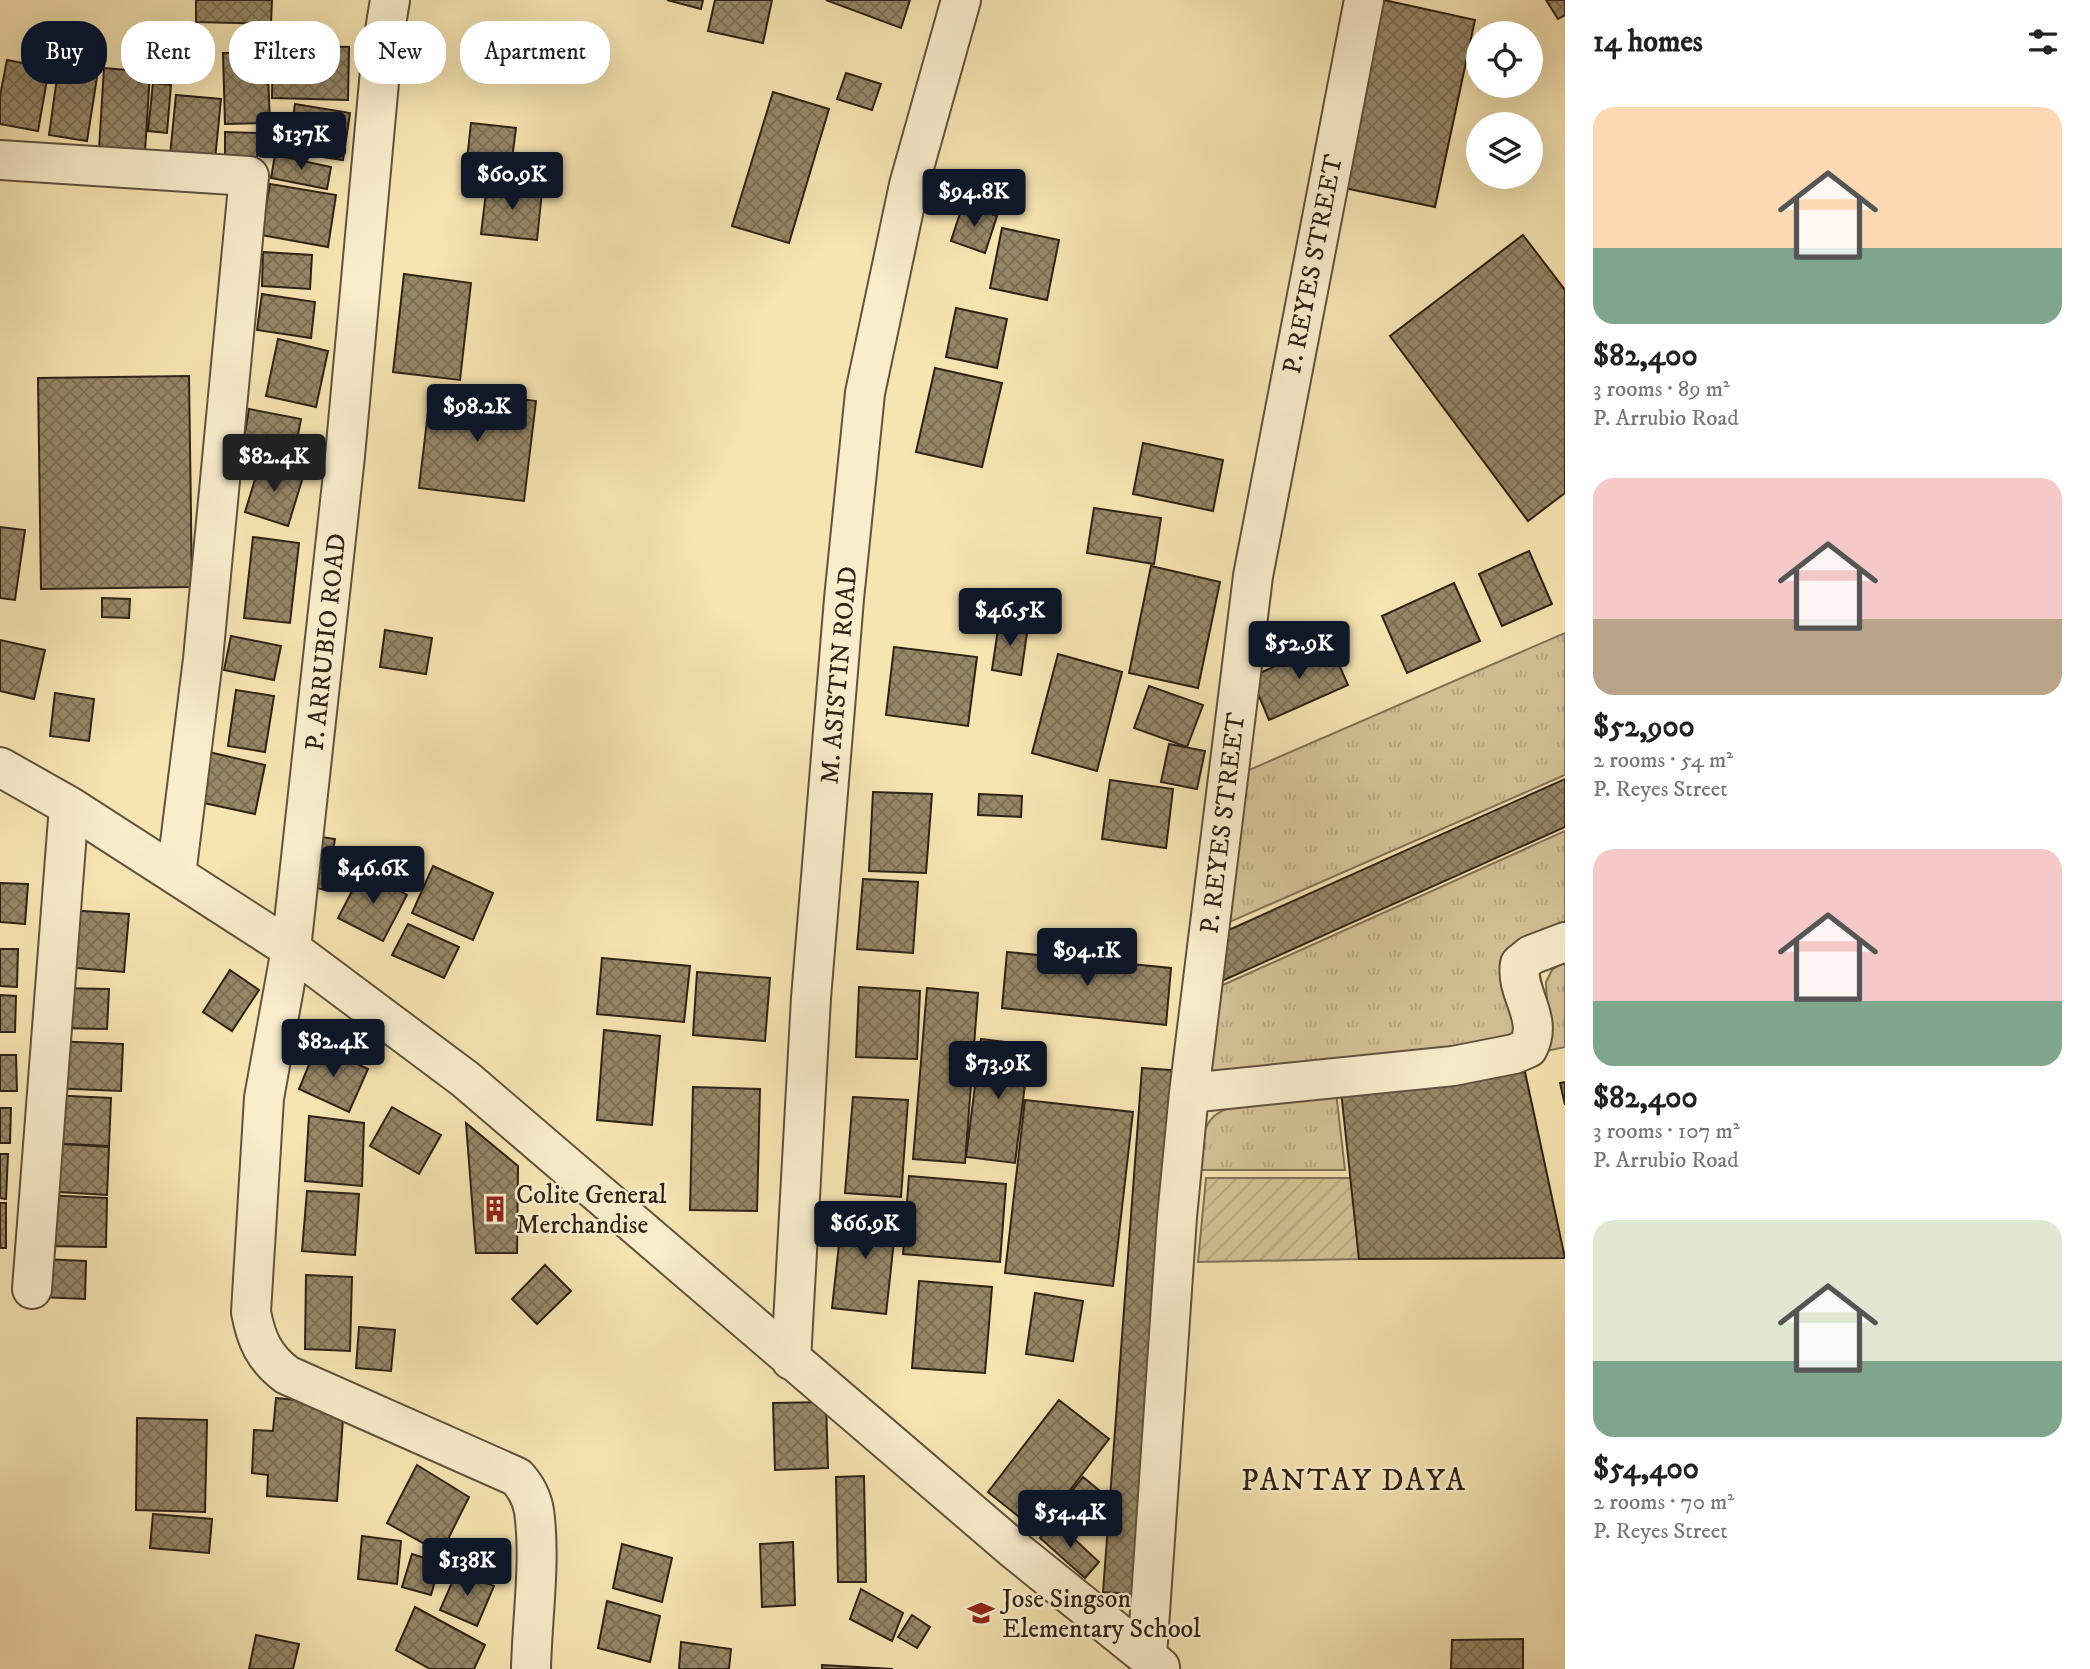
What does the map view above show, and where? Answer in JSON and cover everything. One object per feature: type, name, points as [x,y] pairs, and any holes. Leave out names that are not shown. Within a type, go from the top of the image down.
[{"type":"street","name":"P. ARRUBIO ROAD","points":[[390,0],[382,49],[345,456],[291,949],[260,1138],[251,1312],[255,1334],[274,1365],[287,1374],[517,1478],[525,1486],[534,1510],[535,1536],[531,1669]]},
{"type":"street","name":"M. ASISTIN ROAD","points":[[791,1360],[811,998],[843,612],[865,393],[909,185],[961,0]]},
{"type":"street","name":"P. REYES STREET","points":[[1154,1662],[1174,1259],[1189,1093],[1253,576],[1364,0]]},
{"type":"street","points":[[0,160],[249,176],[203,659],[176,875]]},
{"type":"street","points":[[0,767],[69,806],[291,949],[465,1079],[1016,1551],[1154,1662]]},
{"type":"street","points":[[32,1289],[69,806]]},
{"type":"street","points":[[1189,1093],[1429,1069],[1514,1054],[1528,1048],[1534,1025],[1521,983],[1520,964],[1531,955],[1565,942]]},
{"type":"green space","points":[[1565,633],[1565,775],[1216,928],[1233,777]]},
{"type":"green space","points":[[1565,831],[1565,932],[1502,956],[1500,962],[1518,1028],[1512,1037],[1488,1046],[1205,1073],[1214,989]]},
{"type":"green space","points":[[1565,961],[1565,1047],[1542,1052],[1548,1031],[1546,982],[1552,970]]},
{"type":"green space","points":[[1336,1092],[1345,1170],[1197,1170],[1199,1151],[1207,1125],[1222,1111],[1248,1104]]},
{"type":"green space","points":[[1206,1178],[1351,1178],[1359,1259],[1198,1262]]},
{"type":"building","points":[[196,0],[272,0],[271,21],[196,21]]},
{"type":"building","points":[[667,0],[703,0],[701,9]]},
{"type":"building","points":[[715,0],[772,0],[763,43],[708,31]]},
{"type":"building","points":[[826,0],[910,0],[901,28]]},
{"type":"building","points":[[1384,0],[1475,20],[1466,21],[1466,62],[1435,207],[1344,188]]},
{"type":"building","points":[[1546,0],[1565,0],[1565,15],[1558,19]]},
{"type":"building","points":[[340,47],[349,47],[348,100],[272,98],[272,84],[340,84]]},
{"type":"building","points":[[223,53],[229,53],[229,84],[268,84],[270,123],[225,124]]},
{"type":"building","points":[[7,60],[21,63],[21,84],[46,84],[38,131],[0,124],[0,96]]},
{"type":"building","points":[[107,68],[121,69],[121,84],[149,84],[145,152],[99,149],[103,84],[107,84]]},
{"type":"building","points":[[846,73],[881,84],[872,110],[837,99]]},
{"type":"building","points":[[56,84],[96,84],[87,141],[49,135]]},
{"type":"building","points":[[153,84],[171,85],[167,133],[148,131]]},
{"type":"building","points":[[773,92],[829,109],[789,243],[732,226]]},
{"type":"building","points":[[176,95],[221,99],[215,160],[170,155]]},
{"type":"building","points":[[295,104],[350,113],[343,160],[288,152]]},
{"type":"building","points":[[471,123],[516,128],[510,175],[466,169]]},
{"type":"building","points":[[225,132],[258,133],[257,158],[225,157]]},
{"type":"building","points":[[275,155],[331,167],[327,189],[271,178]]},
{"type":"building","points":[[270,184],[336,195],[328,247],[261,235]]},
{"type":"building","points":[[487,184],[542,191],[537,240],[481,234]]},
{"type":"building","points":[[963,204],[997,216],[985,253],[951,241]]},
{"type":"building","points":[[1002,228],[1059,240],[1047,300],[990,288]]},
{"type":"building","points":[[1523,235],[1565,290],[1565,493],[1528,521],[1390,336]]},
{"type":"building","points":[[263,252],[312,255],[310,289],[262,286]]},
{"type":"building","points":[[404,274],[471,283],[460,380],[393,372]]},
{"type":"building","points":[[262,294],[315,302],[311,338],[257,330]]},
{"type":"building","points":[[956,308],[1007,319],[997,368],[946,357]]},
{"type":"building","points":[[278,339],[328,351],[316,407],[266,396]]},
{"type":"building","points":[[935,368],[1002,383],[982,467],[916,452]]},
{"type":"building","points":[[189,376],[192,587],[41,589],[38,378]]},
{"type":"building","points":[[431,387],[536,401],[524,501],[419,488]]},
{"type":"building","points":[[249,409],[301,419],[293,461],[242,451]]},
{"type":"building","points":[[1143,443],[1223,460],[1213,511],[1133,494]]},
{"type":"building","points":[[260,463],[303,477],[288,526],[245,512]]},
{"type":"building","points":[[1094,508],[1161,518],[1154,564],[1087,553]]},
{"type":"building","points":[[0,527],[25,530],[15,600],[0,598]]},
{"type":"building","points":[[253,537],[299,543],[290,623],[244,618]]},
{"type":"building","points":[[1529,551],[1552,604],[1502,626],[1479,574]]},
{"type":"building","points":[[1151,566],[1220,582],[1198,688],[1129,673]]},
{"type":"building","points":[[1454,583],[1480,641],[1407,673],[1382,616]]},
{"type":"building","points":[[102,598],[130,599],[129,618],[102,617]]},
{"type":"building","points":[[999,622],[1028,626],[1021,675],[992,670]]},
{"type":"building","points":[[385,630],[432,638],[426,674],[380,667]]},
{"type":"building","points":[[231,636],[281,646],[274,680],[224,670]]},
{"type":"building","points":[[0,640],[45,650],[34,699],[0,691]]},
{"type":"building","points":[[1329,642],[1348,685],[1269,720],[1251,677]]},
{"type":"building","points":[[894,647],[977,657],[968,726],[886,715]]},
{"type":"building","points":[[1058,654],[1122,672],[1097,771],[1032,753]]},
{"type":"building","points":[[1149,686],[1203,705],[1187,747],[1134,728]]},
{"type":"building","points":[[236,690],[274,696],[265,752],[228,746]]},
{"type":"building","points":[[55,693],[94,699],[89,741],[50,736]]},
{"type":"building","points":[[1169,744],[1205,751],[1197,789],[1161,782]]},
{"type":"building","points":[[209,752],[265,765],[255,814],[199,802]]},
{"type":"building","points":[[1565,779],[1565,827],[1213,985],[1222,933]]},
{"type":"building","points":[[1110,780],[1173,789],[1166,848],[1102,839]]},
{"type":"building","points":[[873,792],[932,794],[926,873],[869,871]]},
{"type":"building","points":[[979,794],[1022,796],[1021,817],[978,815]]},
{"type":"building","points":[[315,836],[335,839],[326,890],[306,886]]},
{"type":"building","points":[[433,866],[493,893],[473,940],[412,913]]},
{"type":"building","points":[[363,870],[407,895],[383,941],[338,918]]},
{"type":"building","points":[[863,879],[918,882],[913,953],[857,949]]},
{"type":"building","points":[[0,883],[28,884],[25,924],[0,922]]},
{"type":"building","points":[[67,910],[129,914],[124,972],[64,967]]},
{"type":"building","points":[[408,924],[459,947],[444,978],[392,955]]},
{"type":"building","points":[[0,949],[18,949],[17,987],[0,986]]},
{"type":"building","points":[[1007,952],[1171,968],[1166,1025],[1002,1008]]},
{"type":"building","points":[[602,958],[690,966],[684,1022],[597,1014]]},
{"type":"building","points":[[230,970],[259,990],[232,1031],[203,1012]]},
{"type":"building","points":[[697,972],[770,978],[765,1041],[693,1035]]},
{"type":"building","points":[[859,987],[920,991],[917,1059],[856,1057]]},
{"type":"building","points":[[55,988],[109,989],[107,1029],[54,1028]]},
{"type":"building","points":[[927,988],[978,993],[965,1163],[913,1159]]},
{"type":"building","points":[[0,995],[16,996],[15,1032],[0,1032]]},
{"type":"building","points":[[604,1030],[660,1036],[652,1125],[597,1120]]},
{"type":"building","points":[[981,1039],[1030,1045],[1015,1163],[966,1157]]},
{"type":"building","points":[[52,1041],[123,1044],[121,1091],[50,1088]]},
{"type":"building","points":[[317,1045],[368,1069],[349,1112],[299,1089]]},
{"type":"building","points":[[0,1055],[16,1055],[17,1091],[0,1091]]},
{"type":"building","points":[[1142,1068],[1183,1071],[1143,1595],[1103,1592]]},
{"type":"building","points":[[1525,1072],[1565,1258],[1359,1259],[1341,1091]]},
{"type":"building","points":[[1565,1082],[1565,1105],[1560,1083]]},
{"type":"building","points":[[693,1087],[760,1089],[757,1211],[690,1210]]},
{"type":"building","points":[[50,1095],[111,1098],[109,1146],[48,1143]]},
{"type":"building","points":[[853,1097],[908,1100],[901,1197],[845,1193]]},
{"type":"building","points":[[1025,1100],[1133,1112],[1113,1286],[1005,1273]]},
{"type":"building","points":[[392,1107],[441,1135],[419,1174],[370,1146]]},
{"type":"building","points":[[0,1108],[11,1108],[10,1143],[0,1143]]},
{"type":"building","points":[[309,1116],[364,1123],[362,1186],[305,1181]]},
{"type":"building","name":"Colite General Merchandise","points":[[466,1123],[518,1166],[517,1253],[476,1253]]},
{"type":"building","points":[[46,1143],[109,1147],[107,1195],[43,1191]]},
{"type":"building","points":[[0,1154],[8,1154],[6,1199],[0,1198]]},
{"type":"building","points":[[909,1176],[1006,1184],[1000,1262],[903,1254]]},
{"type":"building","points":[[307,1191],[359,1194],[355,1255],[302,1251]]},
{"type":"building","points":[[42,1195],[107,1198],[106,1247],[41,1246]]},
{"type":"building","points":[[0,1203],[6,1203],[6,1248],[0,1248]]},
{"type":"building","points":[[843,1208],[897,1213],[886,1314],[832,1308]]},
{"type":"building","points":[[41,1259],[86,1261],[85,1299],[40,1297]]},
{"type":"building","points":[[545,1265],[571,1291],[537,1324],[512,1299]]},
{"type":"building","points":[[306,1275],[352,1277],[350,1351],[305,1349]]},
{"type":"building","points":[[919,1281],[992,1287],[985,1373],[912,1368]]},
{"type":"building","points":[[1035,1293],[1083,1301],[1073,1361],[1026,1354]]},
{"type":"building","points":[[359,1327],[395,1330],[391,1371],[356,1368]]},
{"type":"building","points":[[276,1398],[344,1405],[337,1501],[267,1496],[268,1475],[252,1473],[254,1430],[273,1431]]},
{"type":"building","points":[[1059,1400],[1109,1439],[1038,1532],[988,1492]]},
{"type":"building","points":[[826,1402],[828,1468],[775,1470],[773,1403]]},
{"type":"building","points":[[137,1418],[207,1420],[205,1512],[136,1510]]},
{"type":"building","points":[[417,1465],[469,1497],[441,1553],[387,1523]]},
{"type":"building","points":[[864,1476],[866,1582],[838,1582],[836,1477]]},
{"type":"building","points":[[1083,1477],[1106,1496],[1075,1535],[1052,1516]]},
{"type":"building","points":[[153,1514],[212,1519],[209,1553],[150,1548]]},
{"type":"building","points":[[1055,1521],[1099,1562],[1085,1578],[1040,1538]]},
{"type":"building","points":[[362,1536],[401,1541],[397,1584],[358,1579]]},
{"type":"building","points":[[793,1542],[795,1605],[762,1607],[760,1544]]},
{"type":"building","points":[[622,1544],[672,1558],[662,1602],[613,1588]]},
{"type":"building","points":[[412,1554],[440,1563],[431,1595],[402,1587]]},
{"type":"building","points":[[457,1571],[494,1586],[477,1626],[440,1610]]},
{"type":"building","points":[[861,1589],[903,1613],[892,1641],[850,1619]]},
{"type":"building","points":[[607,1601],[660,1616],[650,1662],[598,1648]]},
{"type":"building","points":[[415,1607],[485,1645],[474,1669],[430,1669],[396,1650]]},
{"type":"building","points":[[912,1615],[930,1627],[917,1648],[898,1637]]},
{"type":"building","points":[[256,1635],[299,1644],[293,1669],[249,1669]]},
{"type":"building","points":[[1523,1639],[1523,1669],[1451,1669],[1452,1640]]},
{"type":"building","points":[[681,1642],[731,1649],[729,1669],[679,1669]]},
{"type":"building","points":[[822,1665],[893,1669],[822,1669]]},
{"type":"place","name":"Colite General Merchandise","points":[[495,1209]]},
{"type":"place","name":"Jose Singson Elementary School","points":[[981,1613]]},
{"type":"district","name":"PANTAY DAYA","points":[[1354,1480]]}]
